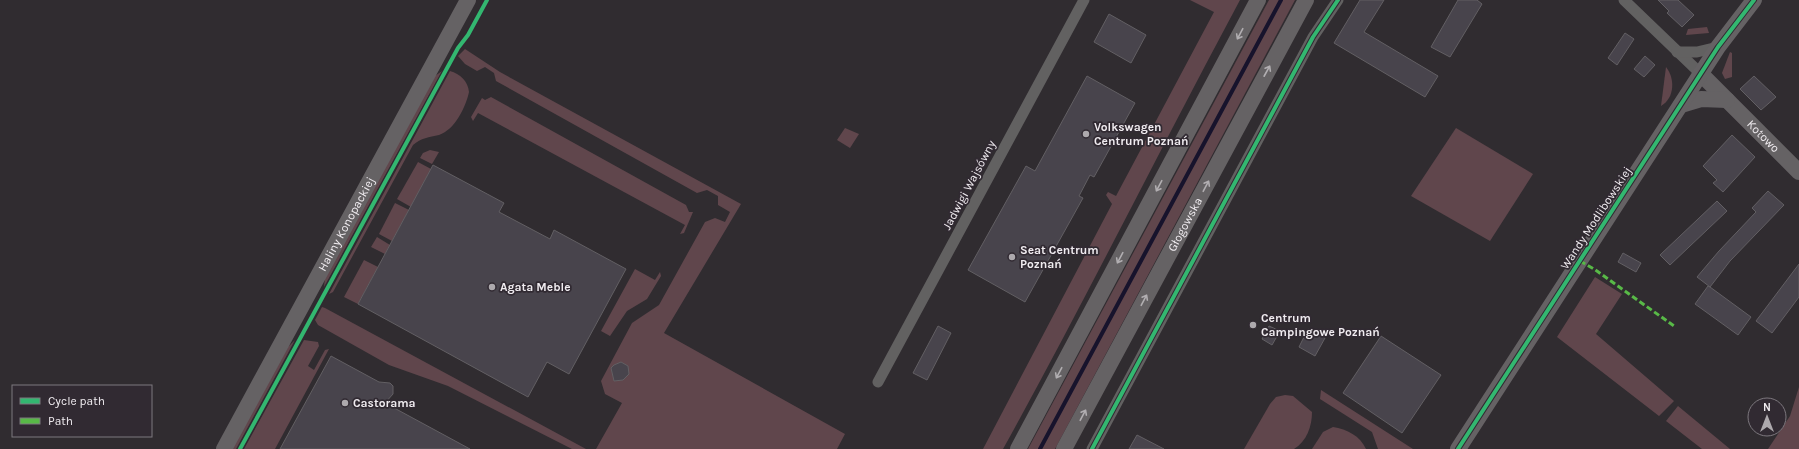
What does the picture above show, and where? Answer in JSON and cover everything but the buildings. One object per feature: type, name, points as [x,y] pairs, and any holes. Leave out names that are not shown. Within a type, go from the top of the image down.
[{"type":"street","name":"Haliny Konopackiej","points":[[224,449],[468,0]]},
{"type":"street","name":"Jadwigi Wajsówny","points":[[878,382],[1084,0]]},
{"type":"street","points":[[1018,449],[1258,0]]},
{"type":"street","name":"Głogowska","points":[[1064,449],[1306,0]]},
{"type":"street","points":[[1092,449],[1313,36],[1338,0]]},
{"type":"street","name":"Kotowo","points":[[1624,0],[1728,100],[1799,172]]},
{"type":"street","name":"Wandy Modlibowskiej","points":[[1458,449],[1718,47],[1754,0]]},
{"type":"street","points":[[1677,52],[1697,52],[1718,47]]},
{"type":"street","points":[[1681,105],[1701,99],[1728,100]]},
{"type":"shaded area","points":[[1190,0],[1240,0],[1003,449],[983,449],[1112,204],[1106,195],[1108,192],[1116,196],[1214,12]]},
{"type":"shaded area","points":[[1269,0],[1295,0],[1055,449],[1028,449]]},
{"type":"shaded area","points":[[1707,27],[1709,33],[1686,35],[1688,29]]},
{"type":"shaded area","points":[[465,49],[500,72],[741,204],[664,333],[845,434],[837,449],[596,449],[622,403],[605,394],[601,381],[632,323],[659,305],[705,222],[715,218],[725,222],[730,212],[718,205],[718,196],[707,190],[697,193],[496,81],[494,73],[485,67],[477,71],[465,64],[458,56]]},
{"type":"shaded area","points":[[1730,52],[1732,53],[1732,77],[1725,79],[1722,73]]},
{"type":"shaded area","points":[[1666,67],[1671,77],[1672,88],[1669,98],[1661,106]]},
{"type":"shaded area","points":[[442,71],[324,287],[325,278],[435,76]]},
{"type":"shaded area","points":[[450,71],[463,78],[467,84],[469,92],[459,117],[445,132],[422,139],[413,145],[333,292],[329,294]]},
{"type":"shaded area","points":[[491,97],[686,205],[689,212],[693,212],[684,233],[680,234],[685,225],[478,113],[473,121],[471,117],[482,98],[485,100]]},
{"type":"shaded area","points":[[845,128],[859,134],[850,148],[837,140]]},
{"type":"shaded area","points":[[1456,128],[1533,174],[1490,241],[1411,196]]},
{"type":"shaded area","points":[[430,150],[439,152],[432,164],[420,158],[423,153]]},
{"type":"shaded area","points":[[418,162],[431,169],[411,207],[397,199]]},
{"type":"shaded area","points":[[395,203],[409,210],[392,241],[379,234]]},
{"type":"shaded area","points":[[377,237],[390,245],[385,254],[371,247]]},
{"type":"shaded area","points":[[364,260],[378,267],[358,304],[344,297]]},
{"type":"shaded area","points":[[635,269],[655,280],[660,272],[661,276],[647,299],[627,311],[610,336],[601,331]]},
{"type":"shaded area","points":[[1595,277],[1622,294],[1596,334],[1674,401],[1659,416],[1557,337]]},
{"type":"shaded area","points":[[322,307],[586,449],[572,449],[448,386],[389,365],[318,325],[315,320]]},
{"type":"shaded area","points":[[295,340],[236,449],[232,449],[288,347]]},
{"type":"shaded area","points":[[304,340],[318,342],[319,346],[308,366],[314,370],[325,350],[329,349],[275,449],[244,449]]},
{"type":"shaded area","points":[[1799,387],[1799,449],[1768,449],[1776,437],[1787,437],[1787,420],[1790,416]]},
{"type":"shaded area","points":[[1321,390],[1413,449],[1378,449],[1372,432],[1320,399]]},
{"type":"shaded area","points":[[1285,395],[1293,396],[1312,412],[1310,428],[1299,446],[1294,449],[1244,449],[1270,404],[1276,397]]},
{"type":"shaded area","points":[[1678,406],[1730,449],[1702,449],[1666,421]]},
{"type":"shaded area","points":[[1333,427],[1343,429],[1357,437],[1366,449],[1312,449],[1323,432]]},
{"type":"waterway","points":[[1040,449],[1281,0]]},
{"type":"marked path","points":[[1580,261],[1594,269],[1674,326]]},
{"type":"cycle path","points":[[240,449],[458,48],[468,35],[487,0]]},
{"type":"cycle path","points":[[1092,449],[1313,37],[1338,0]]},
{"type":"cycle path","points":[[1458,449],[1718,47],[1754,0]]},
{"type":"place","name":"Volkswagen Centrum Poznań","points":[[1086,134]]},
{"type":"place","name":"Seat Centrum Poznań","points":[[1012,257]]},
{"type":"place","name":"Agata Meble","points":[[492,287]]},
{"type":"place","name":"Centrum Campingowe Poznań","points":[[1253,325]]},
{"type":"place","name":"Castorama","points":[[345,403]]}]
